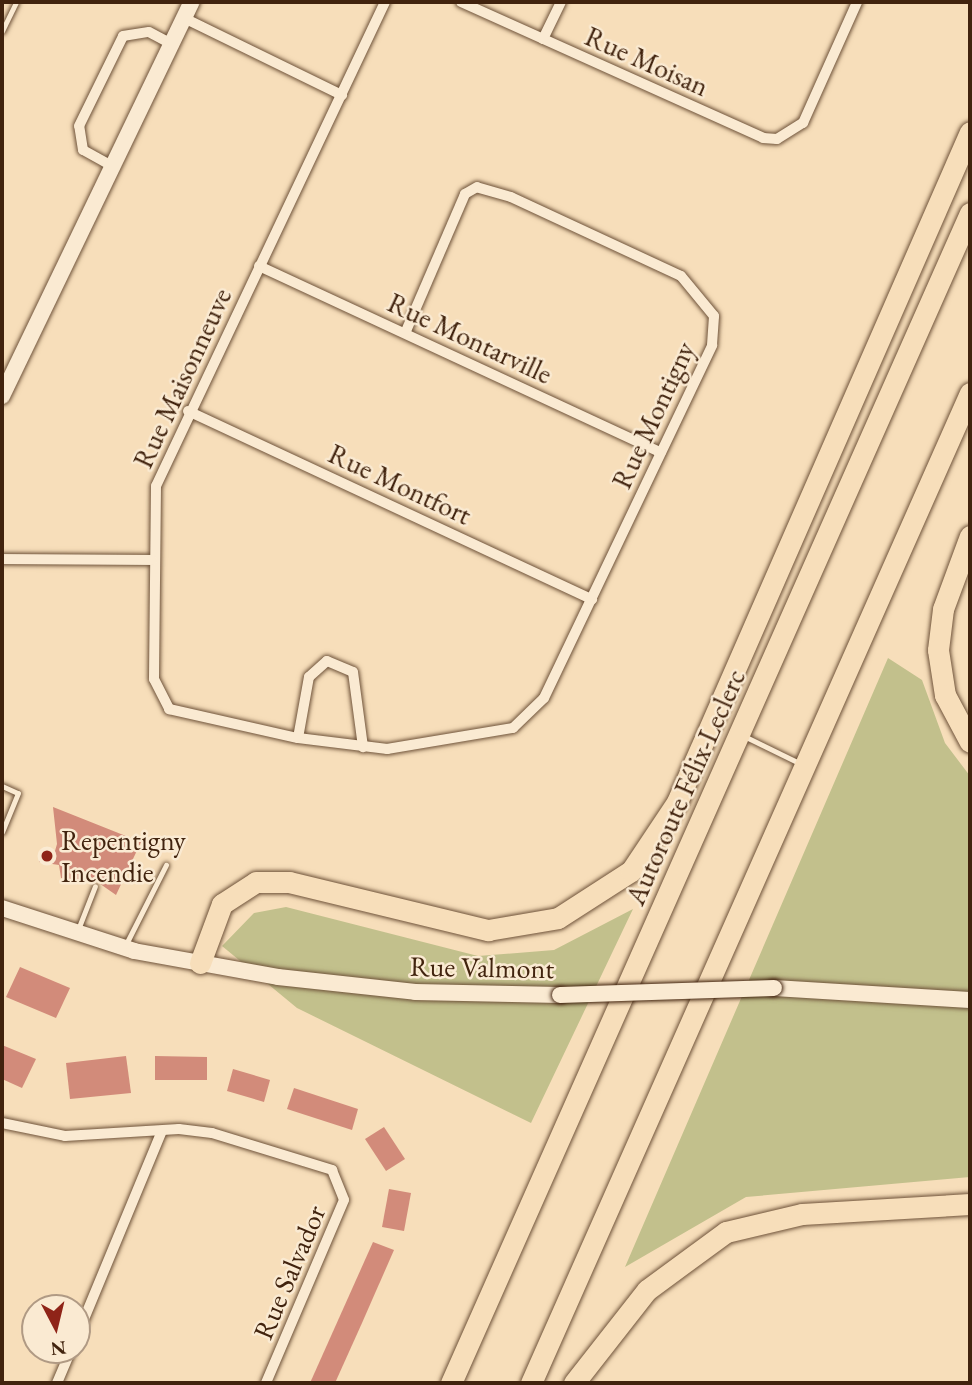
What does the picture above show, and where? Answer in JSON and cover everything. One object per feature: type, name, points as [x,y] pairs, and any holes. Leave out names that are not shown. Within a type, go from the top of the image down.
[{"type":"highway","points":[[200,963],[217,911],[256,882],[289,883],[437,923],[488,930],[558,918],[631,871],[677,802],[970,132]]},
{"type":"highway","name":"Autoroute Félix-Leclerc","points":[[451,1383],[970,213]]},
{"type":"highway","points":[[531,1383],[970,393]]},
{"type":"highway","points":[[970,536],[943,609],[938,650],[945,695],[970,742]]},
{"type":"highway","points":[[573,1383],[647,1290],[726,1232],[802,1214],[970,1204]]},
{"type":"street","points":[[2,396],[192,2]]},
{"type":"street","name":"Rue Maisonneuve","points":[[385,2],[188,411],[156,486],[152,560],[154,679],[161,699],[187,715],[298,738],[363,747],[488,736],[530,719],[544,698]]},
{"type":"street","name":"Rue Moisan","points":[[461,2],[777,139],[803,123],[858,2]]},
{"type":"street","points":[[543,39],[561,2]]},
{"type":"street","points":[[184,18],[342,95]]},
{"type":"street","points":[[112,166],[83,150],[79,126],[123,36],[141,31],[170,43]]},
{"type":"street","name":"Rue Montigny","points":[[406,331],[465,194],[477,187],[511,197],[681,276],[714,316],[712,345],[544,698]]},
{"type":"street","name":"Rue Montarville","points":[[259,267],[406,331],[661,453]]},
{"type":"street","name":"Rue Montfort","points":[[188,411],[592,599]]},
{"type":"street","points":[[2,559],[152,560]]},
{"type":"street","points":[[298,738],[309,677],[327,661],[353,672],[363,747]]},
{"type":"street","name":"Rue Valmont","points":[[2,908],[75,935],[124,948],[200,963],[372,989],[560,995],[774,988],[970,1000]]},
{"type":"street","points":[[4,1128],[65,1136],[162,1131],[91,1302]]},
{"type":"street","name":"Rue Salvador","points":[[162,1131],[251,1142],[314,1161],[338,1178],[344,1200],[266,1383]]},
{"type":"street","points":[[57,1383],[65,1364]]},
{"type":"lane","points":[[2,31],[16,2]]},
{"type":"lane","points":[[739,733],[804,765]]},
{"type":"lane","points":[[2,786],[18,793],[2,832]]},
{"type":"lane","points":[[124,948],[166,865]]},
{"type":"lane","points":[[75,935],[95,886]]},
{"type":"shaded area","points":[[888,658],[922,680],[945,743],[970,776],[970,1177],[746,1197],[625,1267]]},
{"type":"shaded area","points":[[286,907],[478,956],[554,950],[633,909],[531,1123],[297,1008],[222,946],[254,913]]},
{"type":"building","points":[[53,807],[141,842],[116,895],[96,881],[61,878],[59,865],[39,862],[41,849],[55,851],[57,844]]},
{"type":"building","points":[[20,967],[70,988],[56,1018],[6,997]]},
{"type":"building","points":[[2,1045],[36,1059],[22,1088],[2,1079]]},
{"type":"building","points":[[126,1056],[131,1093],[70,1099],[66,1063]]},
{"type":"building","points":[[155,1056],[207,1057],[207,1080],[155,1080]]},
{"type":"building","points":[[233,1069],[270,1080],[264,1102],[227,1091]]},
{"type":"building","points":[[294,1088],[358,1109],[352,1130],[287,1109]]},
{"type":"building","points":[[384,1127],[405,1159],[386,1171],[365,1139]]},
{"type":"building","points":[[389,1189],[411,1193],[404,1231],[382,1227]]},
{"type":"building","points":[[373,1242],[394,1250],[362,1323],[335,1383],[310,1383]]},
{"type":"place","name":"Repentigny Incendie","points":[[47,856]]}]
